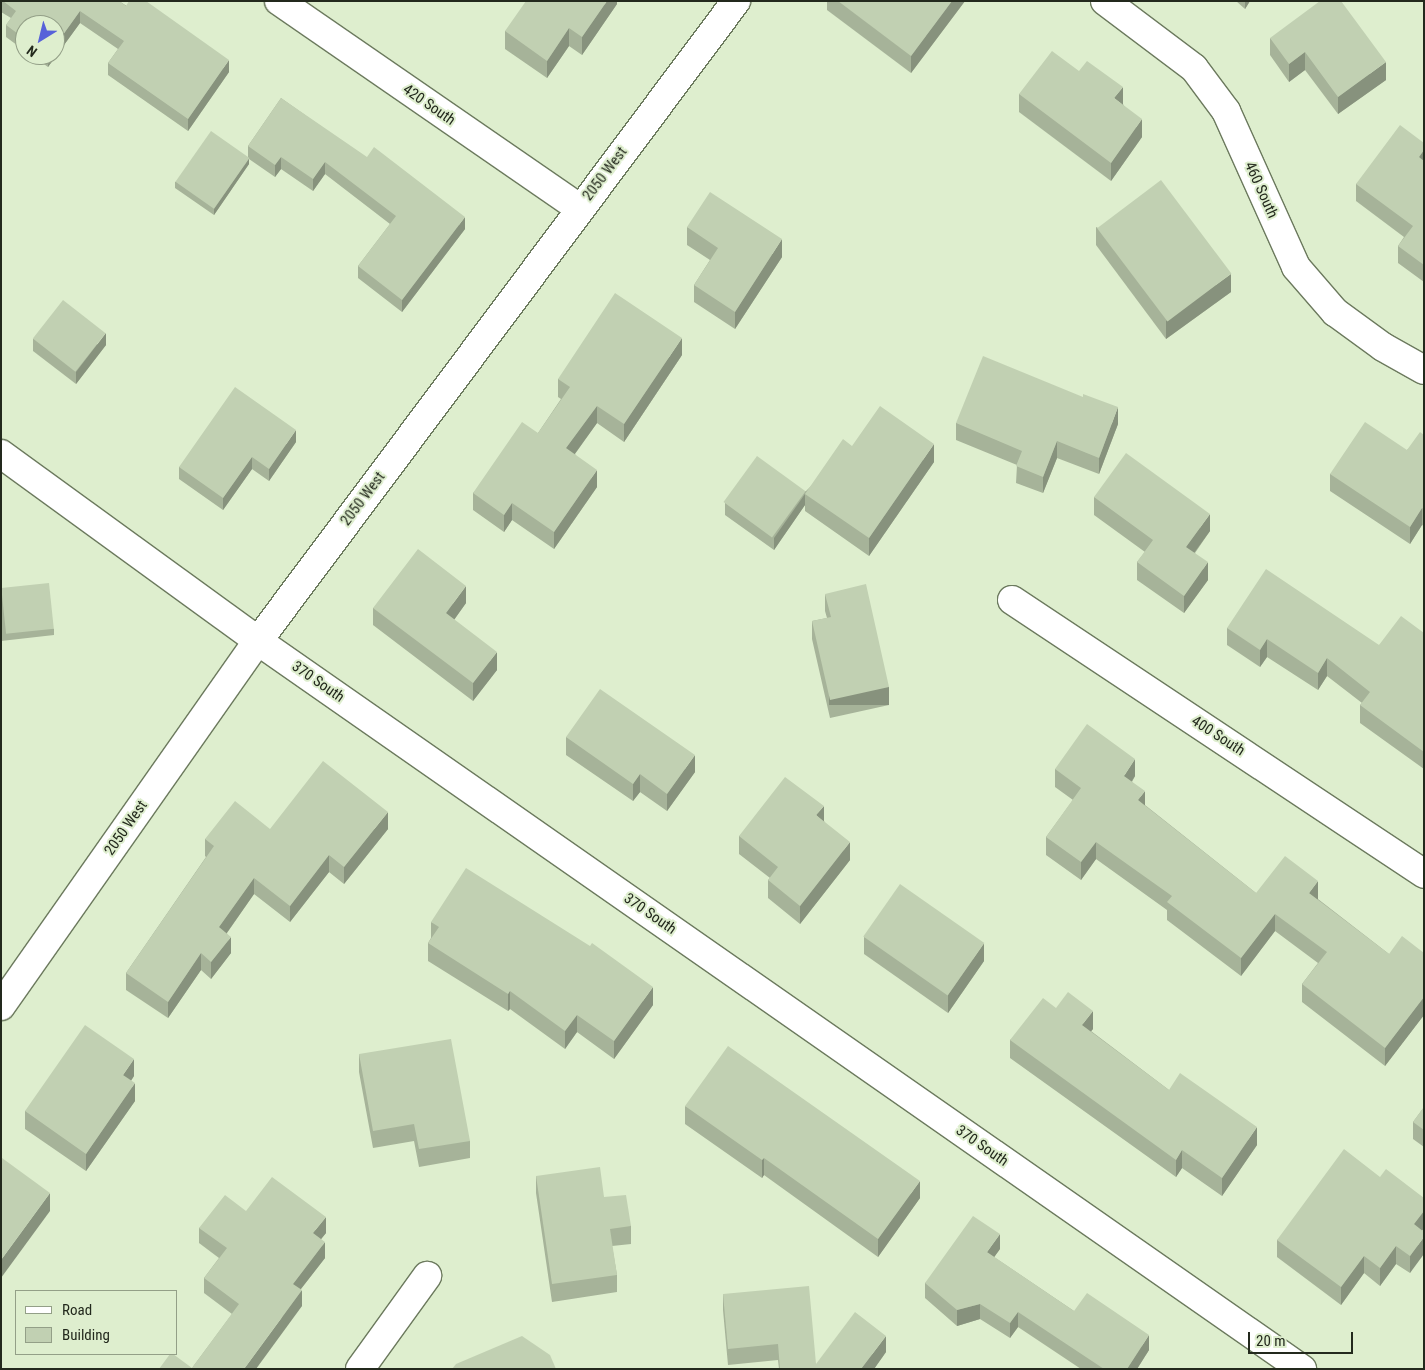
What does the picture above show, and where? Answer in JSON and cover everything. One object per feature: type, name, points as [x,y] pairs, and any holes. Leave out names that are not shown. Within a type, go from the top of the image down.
[{"type":"street","name":"420 South","points":[[279,1],[579,208]]},
{"type":"street","name":"2050 West","points":[[1,1006],[258,641],[579,208],[736,1]]},
{"type":"street","name":"460 South","points":[[1105,1],[1194,68],[1226,111],[1296,267],[1335,312],[1384,347],[1424,370]]},
{"type":"street","name":"370 South","points":[[1,454],[258,641],[1302,1369]]},
{"type":"street","name":"400 South","points":[[1012,600],[1424,874]]},
{"type":"street","points":[[360,1369],[427,1276]]},
{"type":"building","points":[[3,1],[119,1],[126,6],[129,1],[146,1],[229,60],[188,119],[108,63],[124,41],[80,11],[65,32],[65,15],[15,15],[15,32],[6,25],[16,11]]},
{"type":"building","points":[[526,1],[607,1],[582,37],[569,28],[547,61],[505,31]]},
{"type":"building","points":[[838,1],[952,1],[911,56]]},
{"type":"building","points":[[1320,1],[1341,1],[1386,62],[1338,97],[1305,52],[1289,64],[1270,38]]},
{"type":"building","points":[[1052,51],[1079,71],[1087,61],[1123,87],[1114,98],[1142,119],[1111,163],[1019,94]]},
{"type":"building","points":[[281,98],[367,157],[374,147],[465,217],[402,300],[358,266],[396,216],[325,162],[313,179],[281,157],[275,165],[248,146]]},
{"type":"building","points":[[1400,125],[1424,143],[1424,150],[1419,157],[1424,161],[1424,265],[1398,246],[1413,226],[1356,184]]},
{"type":"building","points":[[211,131],[250,158],[214,209],[175,182]]},
{"type":"building","points":[[1161,180],[1231,273],[1168,322],[1097,228]]},
{"type":"building","points":[[710,192],[782,239],[735,312],[694,285],[718,248],[687,227]]},
{"type":"building","points":[[615,293],[682,338],[624,424],[597,406],[566,448],[597,470],[554,532],[512,503],[504,515],[473,493],[522,422],[538,433],[570,387],[558,379]]},
{"type":"building","points":[[63,300],[106,333],[75,372],[33,339]]},
{"type":"building","points":[[983,356],[1083,397],[1083,394],[1118,407],[1099,458],[1057,441],[1043,477],[1016,466],[1022,451],[956,423]]},
{"type":"building","points":[[235,387],[296,430],[269,469],[252,457],[223,498],[179,467]]},
{"type":"building","points":[[880,406],[934,444],[869,538],[805,494],[843,439],[852,446]]},
{"type":"building","points":[[1365,422],[1407,450],[1420,432],[1424,435],[1424,509],[1422,508],[1410,527],[1330,474]]},
{"type":"building","points":[[1126,453],[1210,514],[1186,547],[1208,562],[1184,596],[1137,562],[1153,540],[1094,497]]},
{"type":"building","points":[[757,456],[806,491],[772,537],[723,502]]},
{"type":"building","points":[[418,549],[466,586],[446,613],[497,652],[473,683],[373,608]]},
{"type":"building","points":[[1266,569],[1379,645],[1401,616],[1424,633],[1424,752],[1360,705],[1370,692],[1327,658],[1318,673],[1267,639],[1260,650],[1227,628]]},
{"type":"building","points":[[49,583],[54,629],[6,634],[1,588]]},
{"type":"building","points":[[866,584],[889,687],[830,700],[812,621],[831,617],[825,594]]},
{"type":"building","points":[[600,689],[695,755],[667,794],[640,774],[633,784],[566,737]]},
{"type":"building","points":[[1087,724],[1135,759],[1124,776],[1145,791],[1138,800],[1256,893],[1285,856],[1318,881],[1309,893],[1389,954],[1402,936],[1424,953],[1424,997],[1385,1048],[1302,984],[1327,952],[1275,914],[1241,958],[1167,902],[1172,896],[1096,842],[1081,862],[1046,837],[1081,788],[1055,769]]},
{"type":"building","points":[[323,761],[388,812],[344,867],[329,855],[290,906],[254,878],[219,927],[231,937],[211,962],[201,953],[168,1002],[126,973],[214,846],[205,839],[235,801],[270,829]]},
{"type":"building","points":[[785,777],[824,806],[816,815],[850,842],[800,906],[768,880],[778,867],[739,836]]},
{"type":"building","points":[[466,868],[590,946],[592,943],[653,987],[614,1041],[577,1015],[565,1031],[510,991],[508,994],[428,943],[439,927],[431,922]]},
{"type":"building","points":[[900,884],[984,943],[948,996],[863,936]]},
{"type":"building","points":[[1068,992],[1093,1011],[1082,1025],[1169,1090],[1180,1073],[1257,1127],[1222,1178],[1182,1150],[1176,1160],[1010,1040],[1043,998],[1056,1008]]},
{"type":"building","points":[[85,1025],[134,1059],[123,1075],[135,1083],[86,1154],[25,1111]]},
{"type":"building","points":[[451,1039],[470,1141],[419,1149],[414,1124],[373,1131],[359,1054]]},
{"type":"building","points":[[728,1046],[920,1181],[878,1239],[764,1158],[762,1160],[685,1106]]},
{"type":"building","points":[[1424,1107],[1424,1130],[1413,1122]]},
{"type":"building","points":[[1344,1149],[1380,1177],[1386,1169],[1424,1198],[1424,1211],[1414,1224],[1424,1232],[1424,1237],[1410,1256],[1396,1246],[1380,1268],[1364,1256],[1341,1287],[1277,1240]]},
{"type":"building","points":[[1,1159],[50,1193],[1,1260]]},
{"type":"building","points":[[600,1167],[604,1197],[626,1195],[631,1226],[610,1229],[617,1275],[552,1284],[536,1176]]},
{"type":"building","points":[[272,1177],[326,1217],[313,1233],[325,1242],[293,1284],[302,1290],[244,1369],[159,1369],[169,1355],[174,1355],[192,1368],[239,1304],[204,1278],[227,1248],[199,1228],[225,1195],[246,1211]]},
{"type":"building","points":[[973,1216],[1000,1234],[987,1252],[1074,1311],[1087,1293],[1149,1335],[1127,1369],[1104,1369],[1018,1312],[1010,1323],[980,1304],[957,1310],[925,1283]]},
{"type":"building","points":[[809,1286],[816,1364],[855,1312],[886,1336],[861,1369],[780,1369],[778,1344],[728,1349],[723,1294]]},
{"type":"building","points":[[522,1336],[550,1355],[556,1369],[452,1369],[456,1364]]}]
